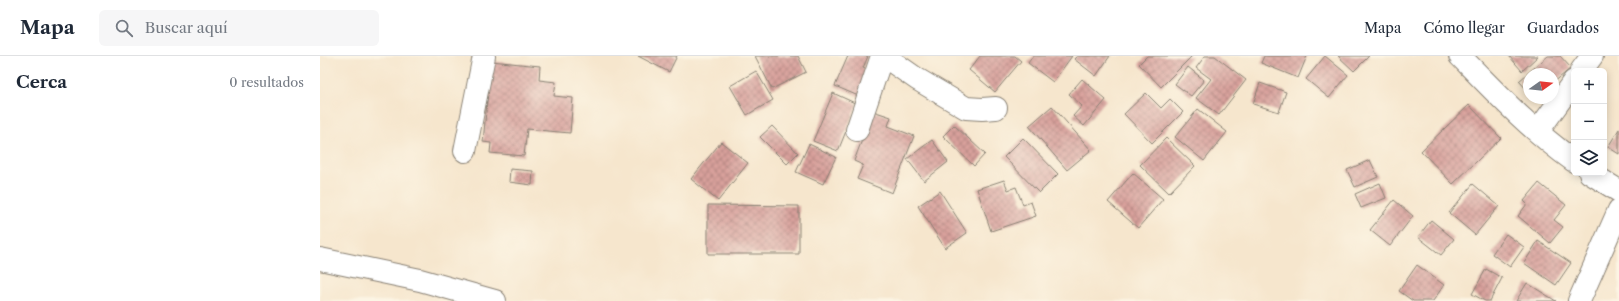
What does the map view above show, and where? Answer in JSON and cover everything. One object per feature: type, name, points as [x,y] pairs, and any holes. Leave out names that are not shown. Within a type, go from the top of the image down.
[{"type":"street","points":[[465,151],[484,56]]},
{"type":"street","points":[[857,130],[883,56],[966,108],[996,108]]},
{"type":"street","points":[[1460,56],[1510,106],[1571,158]]},
{"type":"street","points":[[1583,68],[1592,56]]},
{"type":"street","points":[[1538,131],[1571,85]]},
{"type":"street","points":[[1595,176],[1619,191]]},
{"type":"street","points":[[1579,301],[1619,210]]},
{"type":"street","points":[[320,259],[420,280],[495,301]]},
{"type":"building","points":[[638,56],[677,56],[669,72]]},
{"type":"building","points":[[755,56],[798,56],[806,72],[772,89]]},
{"type":"building","points":[[848,56],[868,56],[863,68],[873,73],[863,98],[835,86]]},
{"type":"building","points":[[980,56],[1015,56],[1021,61],[995,92],[969,70]]},
{"type":"building","points":[[1033,56],[1072,56],[1053,82],[1028,63]]},
{"type":"building","points":[[1077,56],[1110,56],[1096,76],[1074,59]]},
{"type":"building","points":[[1147,56],[1192,56],[1161,87],[1139,64]]},
{"type":"building","points":[[1205,56],[1215,56],[1246,80],[1219,115],[1196,98],[1211,79],[1196,68]]},
{"type":"building","points":[[1264,56],[1307,56],[1298,78],[1261,63]]},
{"type":"building","points":[[1325,56],[1348,75],[1329,98],[1306,79]]},
{"type":"building","points":[[1338,56],[1369,56],[1354,71]]},
{"type":"building","points":[[1509,56],[1538,56],[1525,68],[1523,68],[1522,71]]},
{"type":"building","points":[[1548,56],[1560,56],[1571,68],[1559,78],[1559,68],[1534,68]]},
{"type":"building","points":[[491,61],[540,66],[539,80],[556,82],[554,96],[573,98],[570,133],[527,129],[524,156],[490,153],[491,143],[483,142]]},
{"type":"building","points":[[1188,67],[1204,80],[1191,96],[1175,84]]},
{"type":"building","points":[[756,71],[773,100],[747,115],[730,86]]},
{"type":"building","points":[[1523,78],[1523,85],[1519,81]]},
{"type":"building","points":[[1082,79],[1106,100],[1084,126],[1073,116],[1082,106],[1069,94]]},
{"type":"building","points":[[1260,83],[1286,92],[1279,112],[1253,104]]},
{"type":"building","points":[[833,93],[857,104],[838,151],[813,141]]},
{"type":"building","points":[[1146,93],[1161,108],[1170,99],[1183,112],[1152,143],[1124,114]]},
{"type":"building","points":[[1469,105],[1501,138],[1453,184],[1421,151]]},
{"type":"building","points":[[1052,106],[1091,150],[1067,170],[1029,126]]},
{"type":"building","points":[[1198,109],[1227,132],[1204,161],[1175,137]]},
{"type":"building","points":[[873,111],[891,117],[888,126],[914,136],[892,193],[857,179],[863,165],[854,161]]},
{"type":"building","points":[[954,125],[985,154],[974,166],[943,136]]},
{"type":"building","points":[[772,126],[798,153],[787,164],[760,137]]},
{"type":"building","points":[[1619,129],[1619,154],[1608,147]]},
{"type":"building","points":[[1023,138],[1058,174],[1039,193],[1004,157]]},
{"type":"building","points":[[1166,138],[1195,166],[1169,193],[1140,165]]},
{"type":"building","points":[[932,140],[948,162],[924,181],[907,159]]},
{"type":"building","points":[[721,142],[748,163],[718,201],[691,179]]},
{"type":"building","points":[[809,144],[836,157],[823,184],[796,172]]},
{"type":"building","points":[[1370,160],[1378,177],[1355,187],[1347,170]]},
{"type":"building","points":[[510,169],[533,171],[532,185],[509,182]]},
{"type":"building","points":[[1133,173],[1163,199],[1138,228],[1108,202]]},
{"type":"building","points":[[1004,180],[1008,190],[1016,187],[1023,205],[1031,202],[1036,216],[991,231],[977,189]]},
{"type":"building","points":[[1380,183],[1386,198],[1361,208],[1355,194]]},
{"type":"building","points":[[1539,183],[1566,205],[1554,220],[1563,227],[1550,243],[1518,216],[1527,204],[1524,201]]},
{"type":"building","points":[[1473,184],[1499,206],[1475,235],[1449,213]]},
{"type":"building","points":[[940,191],[967,233],[945,248],[918,206]]},
{"type":"building","points":[[1394,200],[1413,216],[1390,246],[1370,230]]},
{"type":"building","points":[[708,205],[799,206],[799,254],[708,254]]},
{"type":"building","points":[[1431,220],[1454,239],[1441,255],[1418,237]]},
{"type":"building","points":[[1506,234],[1524,247],[1510,267],[1492,254]]},
{"type":"building","points":[[1538,241],[1571,263],[1556,285],[1524,263]]},
{"type":"building","points":[[1417,265],[1444,285],[1433,301],[1413,301],[1399,291]]},
{"type":"building","points":[[1486,269],[1502,278],[1490,301],[1485,301],[1472,294]]},
{"type":"building","points":[[1527,283],[1556,301],[1516,301]]}]
